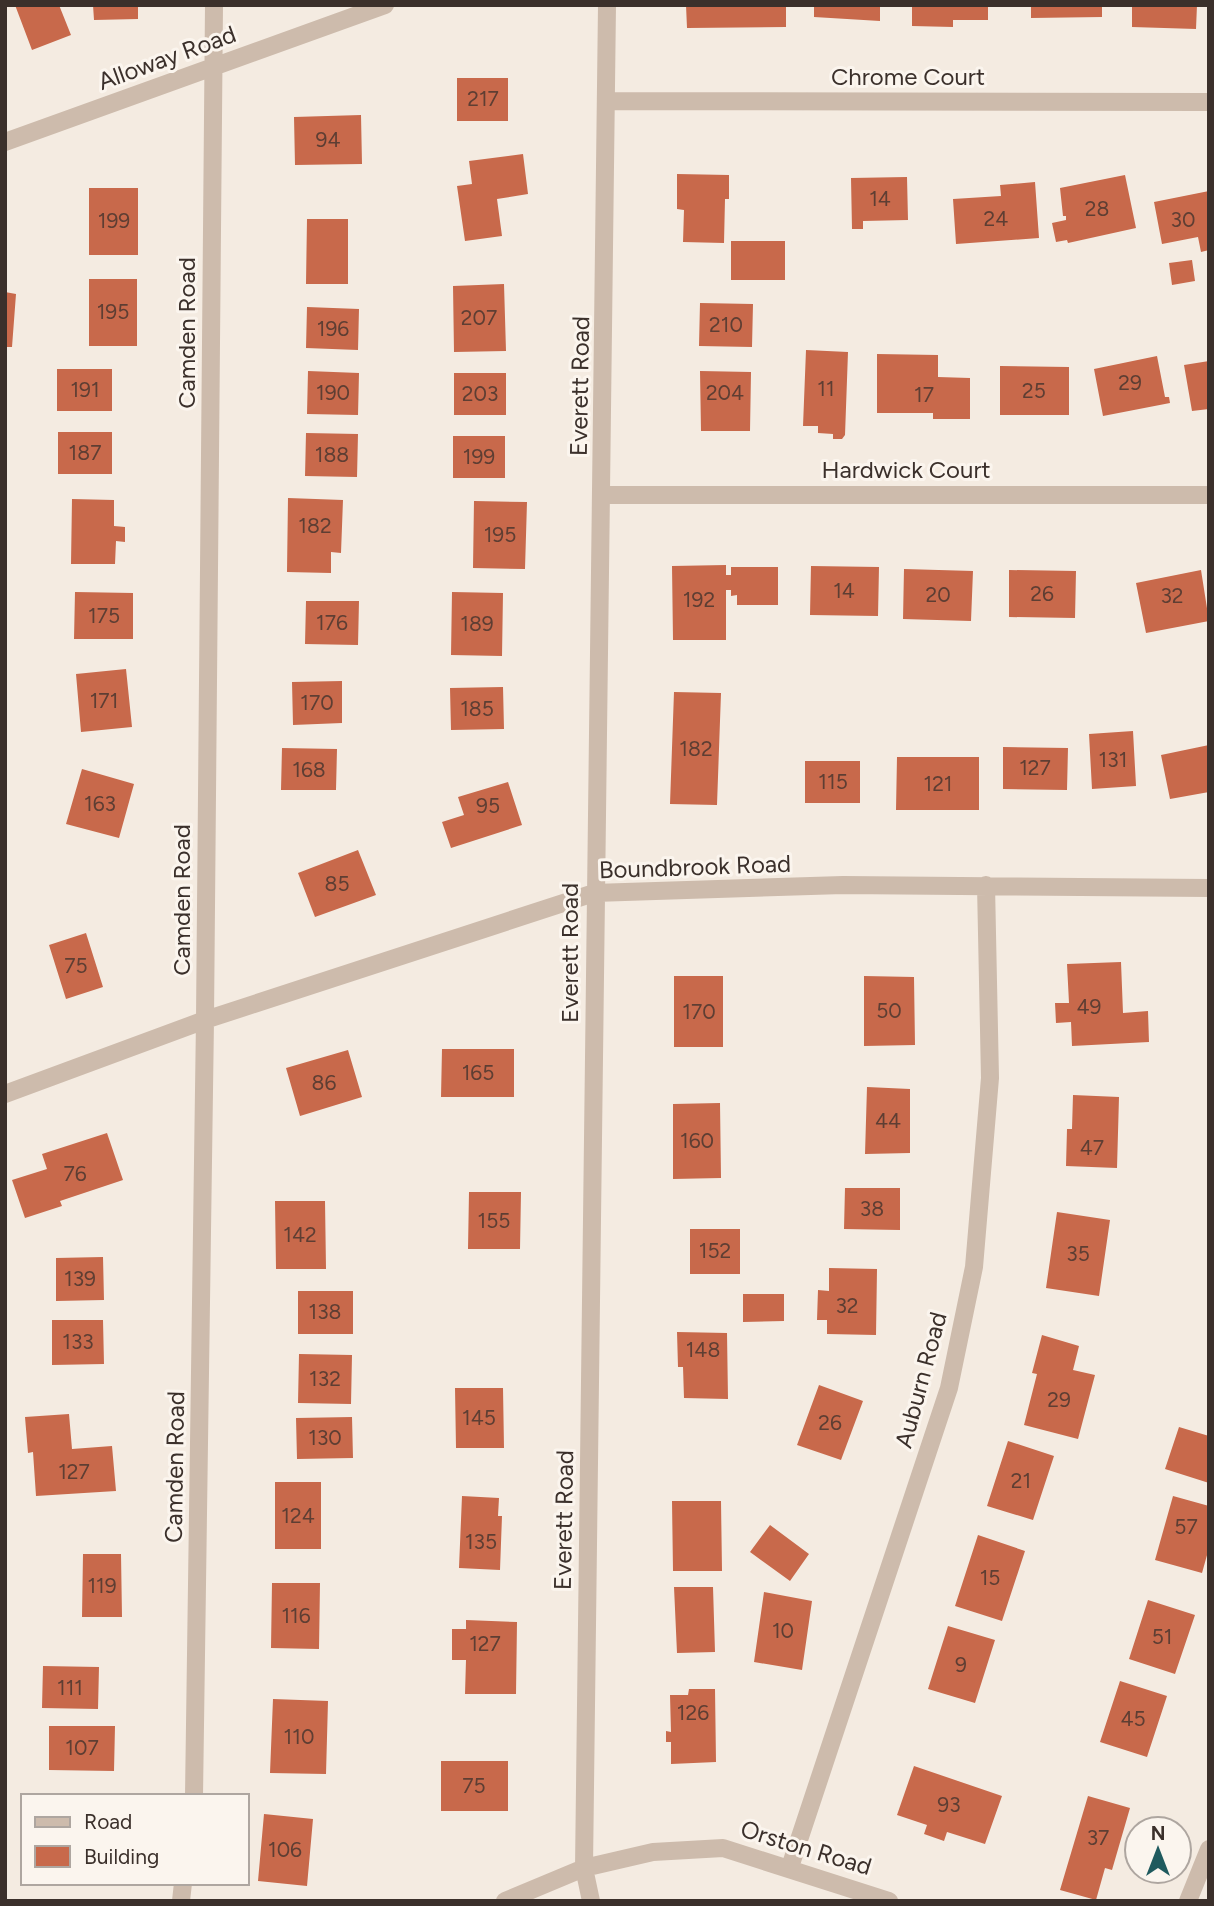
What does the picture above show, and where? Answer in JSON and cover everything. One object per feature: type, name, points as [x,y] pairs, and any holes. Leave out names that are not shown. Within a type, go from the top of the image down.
[{"type":"street","name":"Camden Road","points":[[194,1794],[205,1020],[214,5]]},
{"type":"street","name":"Alloway Road","points":[[5,142],[385,5]]},
{"type":"street","name":"Everett Road","points":[[591,1901],[584,1868],[607,5]]},
{"type":"street","name":"Chrome Court","points":[[607,101],[1209,102]]},
{"type":"street","name":"Hardwick Court","points":[[603,495],[1209,495]]},
{"type":"street","name":"Boundbrook Road","points":[[5,1094],[205,1020],[594,893],[843,886],[1209,888]]},
{"type":"street","name":"Auburn Road","points":[[790,1867],[949,1388],[974,1267],[990,1078],[986,886]]},
{"type":"street","name":"Orston Road","points":[[505,1901],[584,1868],[653,1852],[723,1848],[790,1867],[889,1901]]},
{"type":"street","points":[[1188,1901],[1209,1849]]},
{"type":"building","points":[[15,5],[59,5],[71,35],[32,50]]},
{"type":"building","points":[[93,5],[138,5],[138,19],[94,20]]},
{"type":"building","points":[[686,5],[786,5],[786,27],[687,28]]},
{"type":"building","points":[[814,5],[880,5],[880,21],[814,17]]},
{"type":"building","points":[[912,5],[988,5],[988,20],[953,20],[953,27],[912,26]]},
{"type":"building","points":[[1031,5],[1102,5],[1102,17],[1031,18]]},
{"type":"building","points":[[1132,5],[1197,5],[1196,29],[1132,27]]},
{"type":"building","points":[[457,78],[508,78],[508,121],[457,121]]},
{"type":"building","points":[[361,115],[362,164],[295,165],[294,117]]},
{"type":"building","points":[[523,154],[528,194],[497,199],[502,236],[465,241],[457,186],[472,184],[469,161]]},
{"type":"building","points":[[677,174],[729,175],[729,199],[725,199],[724,243],[683,242],[684,210],[677,209]]},
{"type":"building","points":[[1125,175],[1136,228],[1068,243],[1067,240],[1056,242],[1052,223],[1066,220],[1066,216],[1063,216],[1060,188]]},
{"type":"building","points":[[907,177],[908,220],[863,221],[863,229],[852,229],[851,178]]},
{"type":"building","points":[[1035,182],[1039,238],[956,244],[953,199],[1001,196],[1000,185]]},
{"type":"building","points":[[89,188],[138,188],[138,255],[89,255]]},
{"type":"building","points":[[1209,191],[1209,250],[1201,252],[1198,237],[1162,244],[1154,202]]},
{"type":"building","points":[[307,219],[348,219],[348,284],[306,284]]},
{"type":"building","points":[[731,241],[785,241],[785,280],[731,280]]},
{"type":"building","points":[[1192,260],[1195,281],[1172,285],[1169,263]]},
{"type":"building","points":[[89,279],[137,279],[137,346],[89,346]]},
{"type":"building","points":[[504,284],[506,351],[454,352],[453,286]]},
{"type":"building","points":[[5,292],[16,294],[12,347],[5,347]]},
{"type":"building","points":[[700,303],[753,304],[752,347],[699,346]]},
{"type":"building","points":[[307,307],[359,309],[358,350],[306,348]]},
{"type":"building","points":[[806,350],[848,352],[845,435],[842,439],[833,439],[833,434],[818,433],[818,426],[803,426]]},
{"type":"building","points":[[877,354],[938,355],[938,377],[970,378],[970,419],[933,419],[933,413],[877,413]]},
{"type":"building","points":[[1157,356],[1165,397],[1169,397],[1170,403],[1103,416],[1094,369]]},
{"type":"building","points":[[1209,361],[1209,409],[1192,411],[1184,365]]},
{"type":"building","points":[[1000,366],[1069,367],[1069,415],[1000,415]]},
{"type":"building","points":[[57,369],[112,369],[112,411],[57,411]]},
{"type":"building","points":[[308,371],[359,373],[358,415],[307,414]]},
{"type":"building","points":[[700,371],[751,372],[750,431],[701,431]]},
{"type":"building","points":[[454,373],[506,373],[506,415],[454,415]]},
{"type":"building","points":[[58,432],[112,432],[112,474],[58,474]]},
{"type":"building","points":[[306,433],[358,434],[357,477],[305,476]]},
{"type":"building","points":[[453,436],[505,436],[505,478],[453,478]]},
{"type":"building","points":[[288,498],[343,500],[341,553],[331,552],[331,573],[287,572]]},
{"type":"building","points":[[72,499],[114,500],[114,526],[125,527],[125,542],[116,541],[115,564],[71,564]]},
{"type":"building","points":[[474,501],[527,502],[525,569],[473,568]]},
{"type":"building","points":[[726,565],[726,575],[731,575],[731,567],[778,567],[778,605],[737,605],[737,595],[731,596],[731,590],[726,590],[726,640],[673,640],[672,566]]},
{"type":"building","points":[[811,566],[879,567],[878,616],[810,615]]},
{"type":"building","points":[[904,569],[973,571],[971,621],[903,619]]},
{"type":"building","points":[[1009,570],[1076,571],[1075,618],[1009,617]]},
{"type":"building","points":[[1201,570],[1209,621],[1146,633],[1136,583]]},
{"type":"building","points":[[75,592],[133,593],[133,639],[74,639]]},
{"type":"building","points":[[452,592],[503,593],[502,656],[451,655]]},
{"type":"building","points":[[306,601],[359,601],[358,645],[305,644]]},
{"type":"building","points":[[126,669],[132,727],[81,732],[76,674]]},
{"type":"building","points":[[342,681],[342,723],[293,725],[292,682]]},
{"type":"building","points":[[503,687],[504,729],[451,730],[450,688]]},
{"type":"building","points":[[674,692],[721,693],[717,805],[670,804]]},
{"type":"building","points":[[1133,731],[1136,786],[1092,789],[1089,734]]},
{"type":"building","points":[[1209,745],[1209,792],[1170,799],[1161,755]]},
{"type":"building","points":[[1003,747],[1068,748],[1067,790],[1003,789]]},
{"type":"building","points":[[282,748],[337,749],[336,790],[281,790]]},
{"type":"building","points":[[897,757],[979,757],[979,810],[896,810]]},
{"type":"building","points":[[805,761],[860,761],[860,803],[805,803]]},
{"type":"building","points":[[82,769],[134,784],[119,838],[66,824]]},
{"type":"building","points":[[508,782],[522,825],[451,848],[442,822],[464,815],[458,797]]},
{"type":"building","points":[[358,850],[376,895],[315,917],[298,873]]},
{"type":"building","points":[[86,933],[103,987],[66,999],[49,945]]},
{"type":"building","points":[[1121,962],[1123,1013],[1148,1011],[1149,1042],[1072,1046],[1071,1022],[1056,1023],[1055,1003],[1069,1003],[1067,964]]},
{"type":"building","points":[[674,976],[723,976],[723,1047],[674,1047]]},
{"type":"building","points":[[864,976],[914,977],[915,1045],[864,1046]]},
{"type":"building","points":[[442,1049],[514,1049],[514,1097],[441,1097]]},
{"type":"building","points":[[348,1050],[362,1097],[300,1116],[286,1068]]},
{"type":"building","points":[[867,1087],[910,1089],[910,1153],[865,1154]]},
{"type":"building","points":[[1073,1095],[1119,1097],[1117,1168],[1066,1166],[1067,1129],[1072,1129]]},
{"type":"building","points":[[720,1103],[721,1178],[673,1179],[673,1104]]},
{"type":"building","points":[[107,1133],[123,1180],[60,1201],[62,1206],[25,1218],[12,1180],[47,1169],[42,1154]]},
{"type":"building","points":[[845,1188],[900,1188],[900,1230],[844,1229]]},
{"type":"building","points":[[469,1192],[521,1192],[520,1249],[468,1249]]},
{"type":"building","points":[[275,1201],[325,1201],[326,1269],[276,1269]]},
{"type":"building","points":[[1057,1212],[1110,1220],[1099,1296],[1046,1288]]},
{"type":"building","points":[[690,1229],[740,1229],[740,1274],[690,1274]]},
{"type":"building","points":[[103,1257],[104,1300],[56,1301],[56,1258]]},
{"type":"building","points":[[829,1268],[877,1269],[876,1335],[827,1334],[827,1320],[817,1320],[818,1290],[829,1291]]},
{"type":"building","points":[[298,1291],[353,1291],[353,1334],[298,1334]]},
{"type":"building","points":[[743,1294],[784,1294],[784,1321],[743,1322]]},
{"type":"building","points":[[52,1320],[103,1320],[104,1364],[52,1365]]},
{"type":"building","points":[[677,1332],[727,1333],[728,1399],[684,1398],[683,1367],[678,1367]]},
{"type":"building","points":[[1042,1335],[1079,1346],[1073,1370],[1095,1375],[1078,1439],[1024,1425],[1037,1374],[1032,1373]]},
{"type":"building","points":[[299,1354],[352,1355],[351,1404],[298,1403]]},
{"type":"building","points":[[819,1385],[863,1401],[841,1460],[797,1445]]},
{"type":"building","points":[[455,1388],[503,1388],[504,1448],[456,1448]]},
{"type":"building","points":[[69,1414],[72,1449],[112,1446],[116,1491],[36,1496],[33,1452],[28,1453],[25,1417]]},
{"type":"building","points":[[352,1417],[353,1458],[297,1459],[296,1418]]},
{"type":"building","points":[[1179,1427],[1209,1436],[1209,1483],[1165,1469]]},
{"type":"building","points":[[1008,1441],[1054,1456],[1033,1520],[987,1506]]},
{"type":"building","points":[[275,1482],[321,1482],[321,1549],[275,1549]]},
{"type":"building","points":[[462,1496],[499,1498],[498,1516],[502,1516],[500,1570],[459,1568]]},
{"type":"building","points":[[1173,1496],[1209,1506],[1209,1548],[1202,1573],[1155,1560]]},
{"type":"building","points":[[672,1501],[721,1501],[722,1571],[673,1571]]},
{"type":"building","points":[[770,1525],[809,1554],[790,1581],[750,1552]]},
{"type":"building","points":[[978,1535],[1025,1551],[1002,1621],[955,1606]]},
{"type":"building","points":[[83,1554],[121,1554],[122,1617],[82,1617]]},
{"type":"building","points":[[272,1583],[320,1583],[319,1649],[271,1648]]},
{"type":"building","points":[[674,1587],[713,1587],[715,1652],[677,1653]]},
{"type":"building","points":[[764,1592],[812,1601],[802,1670],[754,1662]]},
{"type":"building","points":[[1148,1600],[1195,1615],[1175,1674],[1129,1659]]},
{"type":"building","points":[[466,1620],[517,1622],[516,1694],[465,1694],[466,1660],[452,1660],[452,1629],[466,1629]]},
{"type":"building","points":[[948,1626],[995,1640],[975,1703],[928,1689]]},
{"type":"building","points":[[43,1666],[99,1667],[98,1709],[42,1708]]},
{"type":"building","points":[[1120,1681],[1167,1696],[1147,1757],[1100,1742]]},
{"type":"building","points":[[689,1689],[715,1689],[716,1762],[671,1764],[671,1742],[666,1742],[666,1731],[671,1732],[670,1695],[688,1695]]},
{"type":"building","points":[[273,1699],[328,1701],[326,1774],[270,1773]]},
{"type":"building","points":[[49,1726],[115,1726],[114,1771],[49,1770]]},
{"type":"building","points":[[441,1761],[508,1761],[508,1811],[441,1811]]},
{"type":"building","points":[[914,1766],[1002,1796],[985,1844],[947,1832],[944,1841],[924,1834],[927,1825],[897,1815]]},
{"type":"building","points":[[1088,1796],[1130,1808],[1128,1815],[1123,1815],[1123,1832],[1112,1870],[1105,1868],[1096,1900],[1060,1890]]},
{"type":"building","points":[[264,1814],[313,1819],[307,1886],[258,1881]]}]
